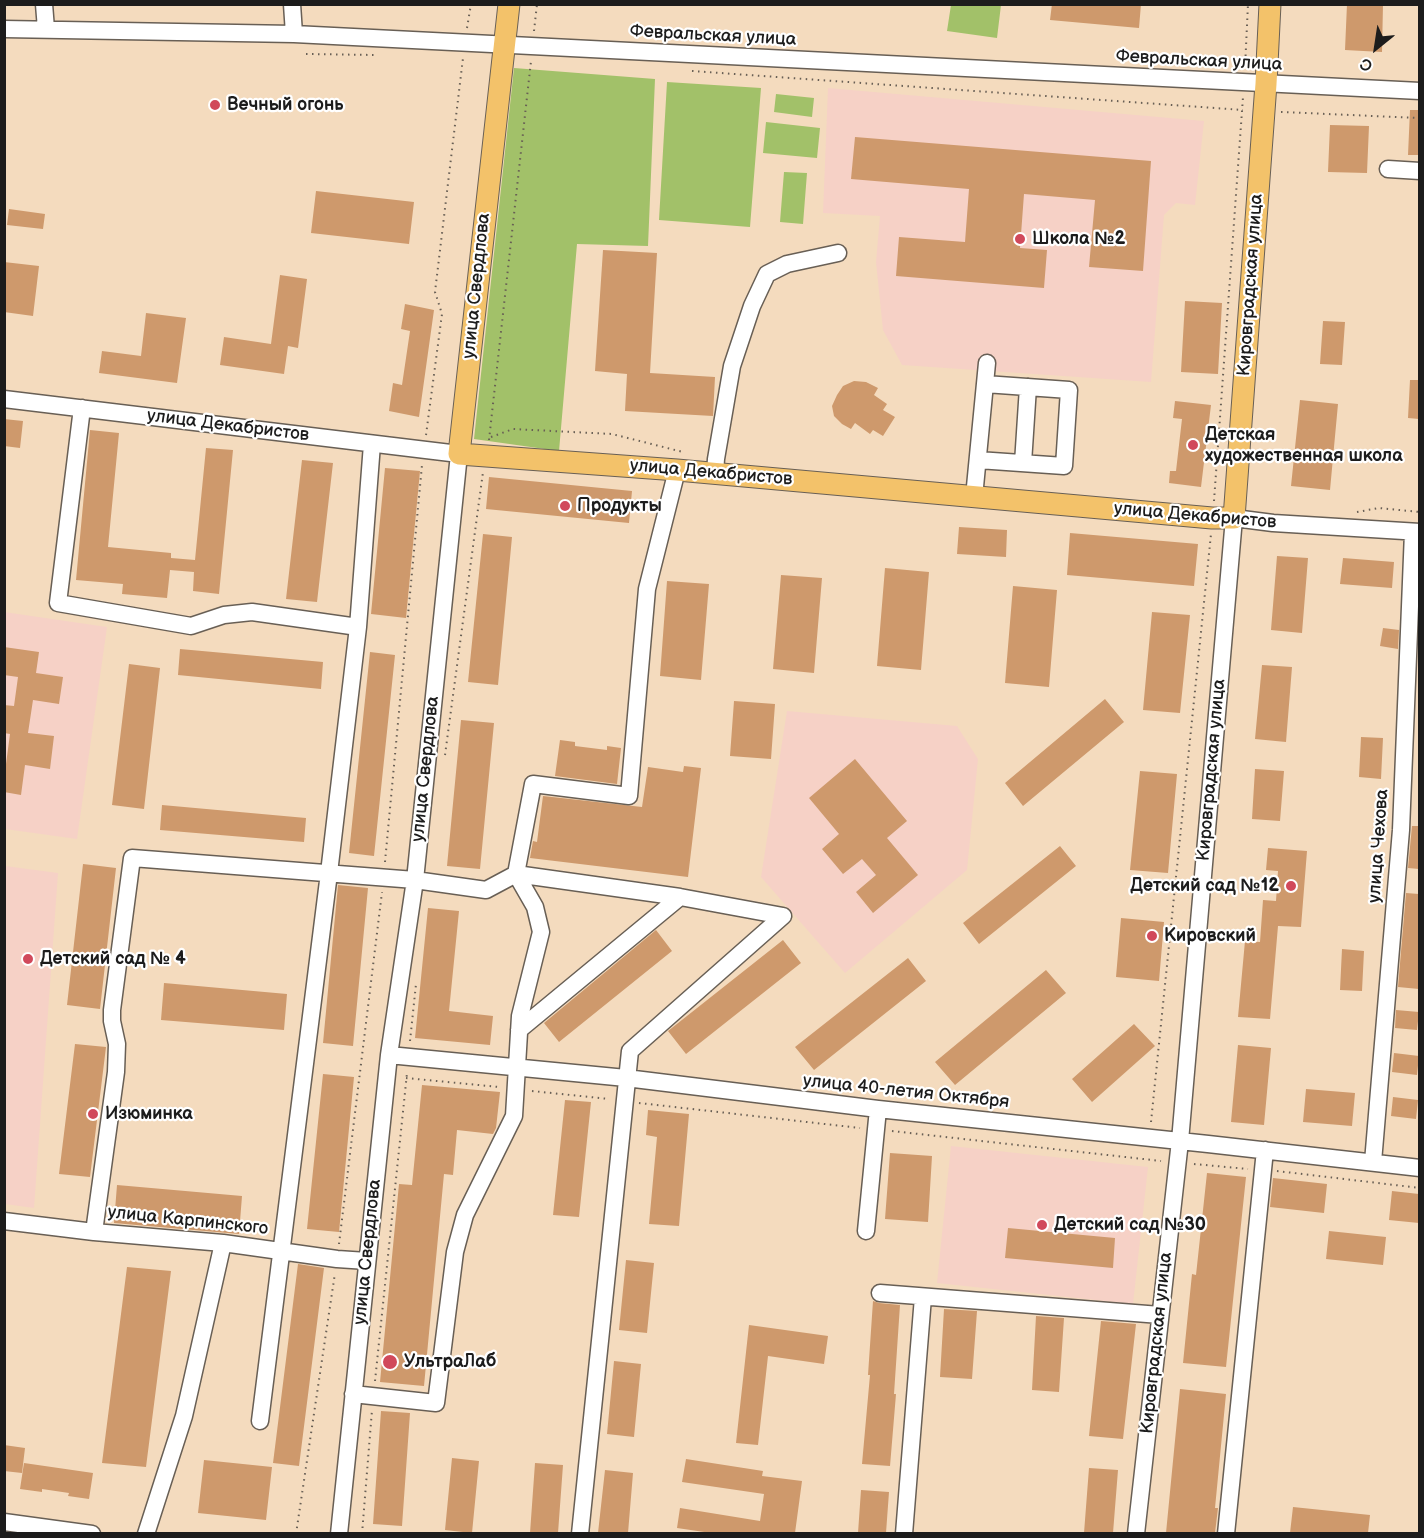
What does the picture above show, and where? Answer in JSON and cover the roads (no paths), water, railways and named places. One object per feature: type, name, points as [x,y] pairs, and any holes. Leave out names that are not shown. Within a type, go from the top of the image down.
[{"type":"main road","name":"улица Свердлова","points":[[459,454],[509,4]]},
{"type":"main road","name":"Кировградская улица","points":[[1234,518],[1270,4]]},
{"type":"main road","name":"улица Декабристов","points":[[459,454],[716,473],[1212,518],[1234,518]]},
{"type":"street","points":[[44,4],[46,29]]},
{"type":"street","points":[[292,4],[294,34]]},
{"type":"street","name":"Февральская улица","points":[[4,29],[294,34],[1419,91]]},
{"type":"street","points":[[1388,169],[1419,171]]},
{"type":"street","points":[[716,473],[716,459],[732,366],[752,306],[767,274],[787,264],[838,253]]},
{"type":"street","points":[[974,497],[987,363]]},
{"type":"street","points":[[978,460],[1064,466],[1069,390],[985,384]]},
{"type":"street","points":[[1023,463],[1028,387]]},
{"type":"street","name":"улица Декабристов","points":[[4,399],[459,454]]},
{"type":"street","points":[[82,408],[58,603],[191,626],[224,615],[252,612],[358,627]]},
{"type":"street","points":[[260,1421],[358,627],[372,444]]},
{"type":"street","name":"улица Свердлова","points":[[339,1533],[389,1055],[415,880],[459,454]]},
{"type":"street","points":[[353,1394],[436,1403],[455,1252],[465,1215],[514,1116],[520,1016],[541,932],[535,907],[516,874],[532,784],[629,796],[647,589],[677,470]]},
{"type":"street","name":"улица Декабристов","points":[[1234,518],[1273,523],[1416,532]]},
{"type":"street","name":"Кировградская улица","points":[[1136,1533],[1178,1163],[1234,518]]},
{"type":"street","name":"улица Чехова","points":[[1373,1162],[1401,830],[1416,532]]},
{"type":"street","points":[[94,1232],[116,1072],[117,1044],[112,1010],[132,858],[415,880],[486,890],[516,874],[680,897],[783,916],[630,1051],[580,1533]]},
{"type":"street","points":[[519,1030],[680,897]]},
{"type":"street","name":"улица 40-летия Октября","points":[[389,1055],[626,1078],[878,1109],[1419,1168]]},
{"type":"street","points":[[866,1231],[878,1109]]},
{"type":"street","points":[[1226,1533],[1265,1150]]},
{"type":"street","name":"улица Карпинского","points":[[4,1221],[94,1232],[223,1243],[366,1261]]},
{"type":"street","points":[[146,1533],[184,1416],[223,1243]]},
{"type":"street","points":[[880,1293],[1160,1315]]},
{"type":"street","points":[[904,1533],[923,1297]]},
{"type":"street","points":[[4,1522],[52,1531],[92,1533]]},
{"type":"place","name":"Вечный огонь","points":[[215,105]]},
{"type":"place","name":"Школа №2","points":[[1020,239]]},
{"type":"place","name":"Детская художественная школа","points":[[1193,445]]},
{"type":"place","name":"Продукты","points":[[565,506]]},
{"type":"place","name":"Детский сад №12","points":[[1291,886]]},
{"type":"place","name":"Кировский","points":[[1152,936]]},
{"type":"place","name":"Детский сад № 4","points":[[28,959]]},
{"type":"place","name":"Изюминка","points":[[93,1114]]},
{"type":"place","name":"Детский сад №30","points":[[1042,1225]]},
{"type":"place","name":"УльтраЛаб","points":[[390,1362]]}]
